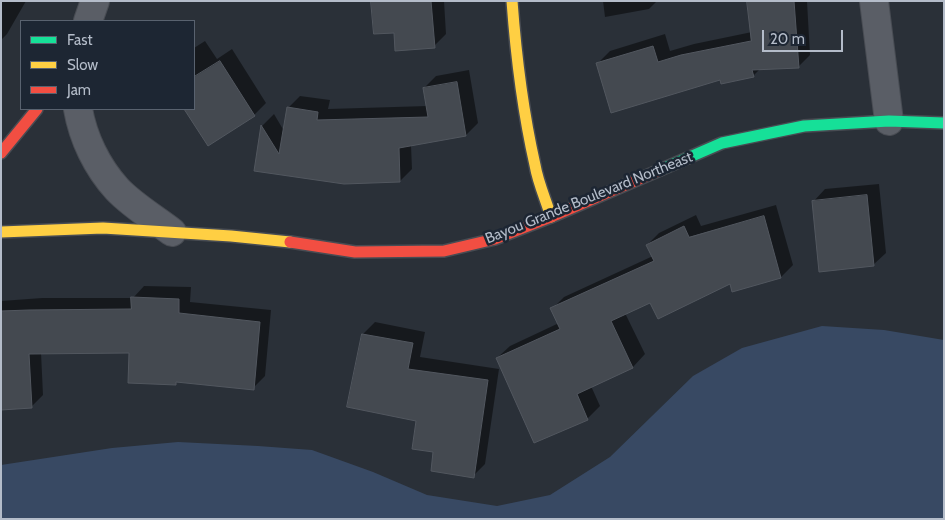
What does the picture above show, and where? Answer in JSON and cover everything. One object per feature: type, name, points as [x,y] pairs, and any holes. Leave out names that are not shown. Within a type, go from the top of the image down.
[{"type":"street","points":[[88,20],[95,1]]},
{"type":"street","points":[[512,1],[524,104],[535,167],[552,216]]},
{"type":"street","points":[[874,1],[889,121]]},
{"type":"street","points":[[1,153],[36,110]]},
{"type":"street","points":[[78,110],[86,139],[100,166],[116,188],[135,205],[172,232]]},
{"type":"street","name":"Bayou Grande Boulevard Northeast","points":[[1,232],[103,228],[279,240],[355,252],[444,251],[495,239],[722,144],[804,126],[889,121],[944,123]]},
{"type":"water","points":[[822,326],[884,330],[944,340],[944,519],[1,519],[1,465],[112,448],[178,442],[312,450],[373,472],[427,495],[497,506],[550,495],[610,457],[693,376],[742,348]]},
{"type":"building","points":[[371,1],[431,1],[435,48],[395,51],[394,33],[374,34]]},
{"type":"building","points":[[747,1],[794,1],[799,68],[752,70],[754,77],[721,84],[720,80],[611,113],[596,63],[653,46],[658,62],[681,55],[751,41]]},
{"type":"building","points":[[220,61],[255,116],[208,146],[185,110],[195,110],[195,76]]},
{"type":"building","points":[[457,82],[466,136],[399,148],[400,182],[344,184],[254,171],[261,125],[279,154],[287,107],[318,112],[317,120],[428,117],[423,88]]},
{"type":"building","points":[[867,195],[874,266],[819,272],[812,201]]},
{"type":"building","points":[[764,216],[781,278],[732,292],[730,284],[658,319],[650,303],[611,321],[633,368],[577,394],[588,420],[534,443],[496,358],[560,329],[550,308],[654,261],[646,245],[684,226],[689,237]]},
{"type":"building","points":[[131,297],[179,299],[179,313],[260,322],[254,390],[176,382],[176,385],[128,383],[129,353],[29,354],[32,408],[1,410],[1,311],[131,309]]},
{"type":"building","points":[[362,334],[413,343],[408,369],[488,380],[474,478],[431,471],[433,452],[412,449],[416,421],[347,407]]},
{"type":"traffic: fast","points":[[660,170],[722,143],[804,126],[889,121],[944,123]]},
{"type":"traffic: slow","points":[[512,1],[527,125],[538,178],[551,217]]},
{"type":"traffic: slow","points":[[1,232],[103,228],[231,236],[290,242]]},
{"type":"traffic: jam","points":[[1,153],[36,110]]},
{"type":"traffic: jam","points":[[290,242],[355,252],[444,251],[495,239],[660,170]]}]
